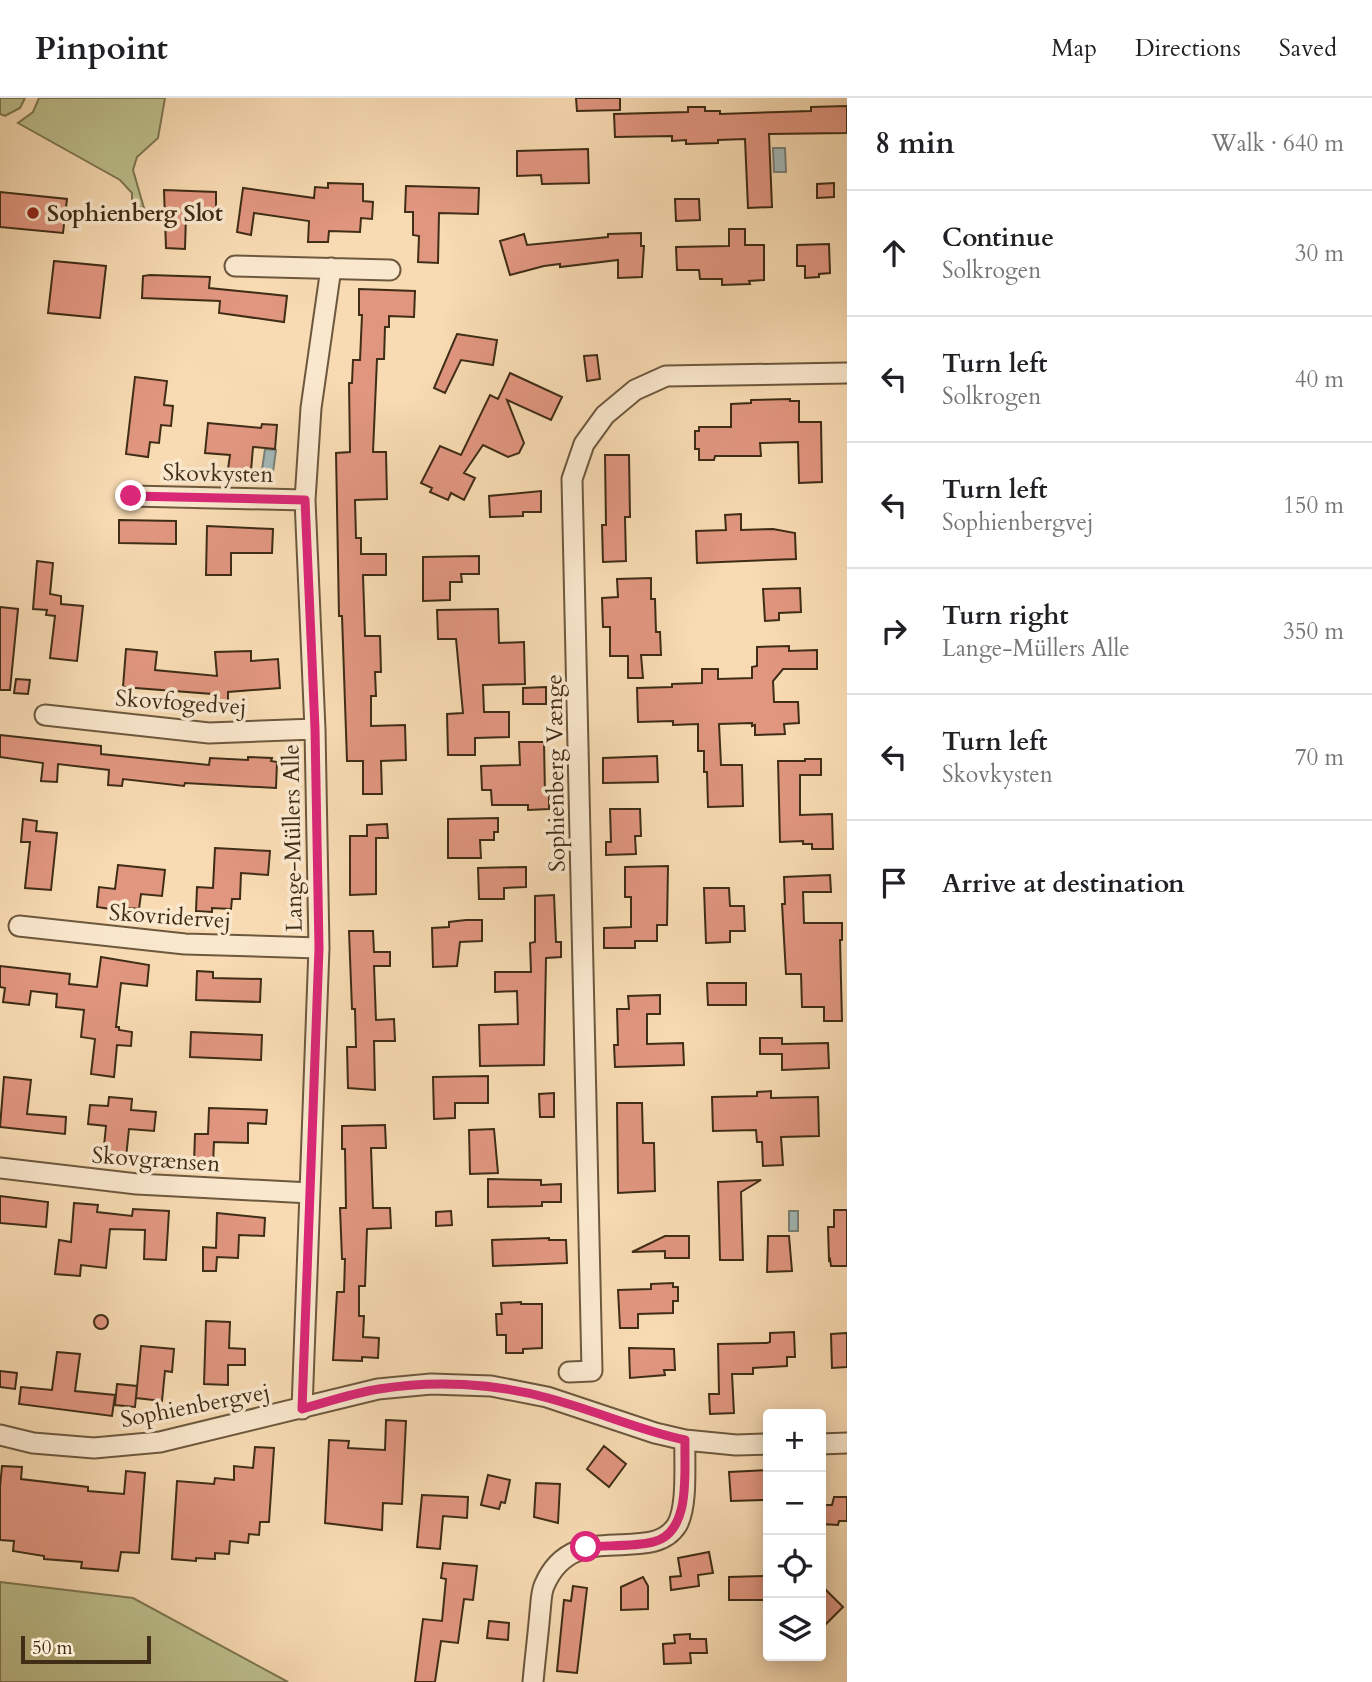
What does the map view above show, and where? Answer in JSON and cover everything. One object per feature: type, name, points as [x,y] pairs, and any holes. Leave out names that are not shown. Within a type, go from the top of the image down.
[{"type":"street","points":[[234,267],[390,270]]},
{"type":"street","name":"Lange-Müllers Alle","points":[[302,1409],[319,948],[315,729],[305,500],[311,408],[331,268]]},
{"type":"street","name":"Sophienberg Vænge","points":[[569,1372],[592,1371],[572,479],[584,444],[605,415],[635,390],[666,376],[847,373]]},
{"type":"street","name":"Skovkysten","points":[[131,496],[305,500]]},
{"type":"street","name":"Skovfogedvej","points":[[45,715],[209,733],[315,729]]},
{"type":"street","name":"Skovridervej","points":[[19,926],[185,944],[319,948]]},
{"type":"street","name":"Skovgrænsen","points":[[0,1168],[137,1184],[310,1193]]},
{"type":"street","name":"Sophienbergvej","points":[[0,1435],[33,1443],[94,1448],[160,1442],[378,1389],[431,1384],[491,1386],[547,1397],[655,1433],[685,1440],[736,1445],[763,1444]]},
{"type":"street","points":[[533,1682],[543,1587],[554,1568],[568,1555],[586,1547],[653,1542],[668,1535],[677,1525],[682,1511],[685,1440]]},
{"type":"street","points":[[826,1444],[847,1443]]},
{"type":"green space","points":[[0,98],[25,98],[20,108],[5,116],[0,114]]},
{"type":"green space","points":[[39,98],[165,98],[158,138],[137,157],[133,170],[144,208],[132,205],[132,193],[120,180],[18,123],[33,112]]},
{"type":"green space","points":[[0,1582],[133,1598],[288,1682],[0,1682]]},
{"type":"shaded area","points":[[773,148],[785,148],[786,172],[774,172]]},
{"type":"shaded area","points":[[265,449],[276,450],[273,472],[262,470]]},
{"type":"shaded area","points":[[789,1211],[798,1211],[798,1231],[789,1231]]},
{"type":"building","points":[[576,98],[620,98],[620,110],[577,111]]},
{"type":"building","points":[[847,106],[847,133],[769,134],[772,207],[748,208],[745,139],[686,144],[686,140],[672,141],[672,136],[615,137],[614,114],[688,112],[688,107],[705,107],[705,111],[720,111],[720,114],[811,111],[811,107]]},
{"type":"building","points":[[588,149],[589,183],[542,184],[541,175],[517,176],[517,151]]},
{"type":"building","points":[[328,183],[363,184],[363,201],[373,202],[372,219],[361,218],[360,232],[329,231],[328,242],[308,242],[309,221],[254,213],[251,235],[237,232],[243,188],[314,198],[315,187],[328,188]]},
{"type":"building","points":[[834,183],[834,197],[817,198],[817,184]]},
{"type":"building","points":[[406,186],[479,188],[478,214],[439,213],[438,263],[418,262],[419,236],[413,235],[413,212],[405,212]]},
{"type":"building","points":[[164,190],[216,192],[216,216],[186,215],[185,249],[166,248]]},
{"type":"building","name":"Sophienberg Slot","points":[[0,192],[67,199],[63,233],[0,227]]},
{"type":"building","points":[[675,199],[699,199],[700,220],[676,221]]},
{"type":"building","points":[[729,229],[745,229],[745,245],[764,245],[764,280],[749,281],[750,284],[722,285],[722,279],[700,279],[699,270],[677,270],[676,247],[729,246]]},
{"type":"building","points":[[641,233],[641,246],[644,246],[642,277],[618,278],[618,260],[560,267],[560,264],[544,266],[510,275],[500,241],[524,234],[527,245],[608,237],[608,234]]},
{"type":"building","points":[[829,244],[830,273],[805,278],[805,266],[797,266],[797,245]]},
{"type":"building","points":[[54,261],[106,266],[100,318],[48,313]]},
{"type":"building","points":[[143,276],[210,277],[209,288],[287,296],[284,322],[219,313],[220,301],[142,298]]},
{"type":"building","points":[[359,289],[415,291],[414,317],[389,316],[389,327],[385,327],[384,359],[377,359],[373,452],[386,452],[387,499],[355,500],[356,538],[361,538],[361,554],[386,554],[386,575],[363,575],[365,636],[380,636],[381,672],[375,672],[376,696],[371,696],[371,726],[405,725],[406,760],[381,761],[382,794],[363,794],[363,761],[347,761],[342,616],[339,616],[336,453],[350,452],[349,383],[352,383],[353,360],[360,360],[362,315],[359,315]]},
{"type":"building","points":[[457,334],[497,340],[493,365],[461,360],[445,393],[434,388]]},
{"type":"building","points":[[597,355],[600,379],[587,381],[584,356]]},
{"type":"building","points":[[510,373],[562,397],[551,420],[507,400],[524,443],[519,453],[508,457],[483,445],[464,473],[475,478],[464,500],[451,493],[448,500],[430,492],[432,488],[421,483],[440,446],[461,455],[490,395],[498,399]]},
{"type":"building","points":[[135,377],[167,381],[164,405],[173,406],[171,426],[161,425],[159,443],[150,442],[148,457],[126,454]]},
{"type":"building","points":[[751,400],[799,401],[799,422],[821,422],[822,482],[799,483],[798,442],[760,443],[761,456],[715,456],[714,460],[699,460],[699,449],[695,449],[695,431],[699,431],[699,427],[731,427],[731,404],[751,403]]},
{"type":"building","points":[[208,423],[261,428],[262,424],[277,425],[275,449],[253,447],[251,471],[228,469],[230,455],[205,453]]},
{"type":"building","points":[[605,455],[629,455],[630,517],[625,517],[626,561],[603,562],[602,525],[606,525]]},
{"type":"building","points":[[541,491],[541,512],[523,512],[523,516],[490,517],[489,496]]},
{"type":"building","points":[[741,514],[741,530],[773,529],[795,533],[796,559],[697,563],[696,531],[726,530],[725,515]]},
{"type":"building","points":[[119,520],[176,521],[176,544],[119,543]]},
{"type":"building","points":[[207,526],[273,529],[272,553],[231,553],[231,575],[206,575]]},
{"type":"building","points":[[479,556],[479,574],[461,574],[462,582],[450,582],[450,600],[423,601],[423,557]]},
{"type":"building","points":[[37,561],[53,563],[50,594],[61,596],[61,604],[83,606],[77,661],[50,658],[55,616],[46,615],[47,610],[33,609]]},
{"type":"building","points":[[651,578],[651,599],[655,599],[656,632],[660,632],[661,655],[641,655],[643,678],[628,678],[628,656],[610,656],[610,627],[603,627],[602,598],[618,597],[617,579]]},
{"type":"building","points":[[800,588],[801,612],[779,613],[779,620],[765,621],[763,589]]},
{"type":"building","points":[[0,607],[18,609],[10,690],[0,690]]},
{"type":"building","points":[[498,609],[499,643],[524,642],[525,684],[483,685],[484,712],[509,712],[509,737],[475,738],[475,755],[448,755],[447,714],[463,713],[456,639],[438,639],[437,610]]},
{"type":"building","points":[[789,646],[789,651],[817,650],[817,669],[783,669],[773,681],[774,702],[798,702],[799,723],[784,724],[785,734],[755,735],[755,725],[752,726],[752,723],[719,724],[721,765],[742,765],[743,806],[708,807],[704,751],[698,751],[698,724],[673,725],[673,721],[638,722],[637,688],[702,683],[702,669],[718,669],[718,679],[752,678],[752,667],[757,666],[757,647]]},
{"type":"building","points":[[126,649],[157,652],[155,670],[217,676],[215,652],[251,651],[251,661],[278,659],[280,688],[228,692],[228,701],[212,702],[212,694],[123,687]]},
{"type":"building","points":[[16,679],[30,680],[28,694],[14,693]]},
{"type":"building","points":[[546,687],[546,704],[523,704],[523,688]]},
{"type":"building","points":[[0,735],[101,746],[101,754],[209,765],[210,758],[272,758],[271,761],[277,762],[276,788],[185,783],[184,786],[123,779],[122,786],[108,785],[109,770],[58,764],[57,782],[41,781],[43,763],[0,757]]},
{"type":"building","points":[[519,742],[544,742],[545,795],[549,795],[549,809],[528,810],[528,805],[492,805],[491,790],[482,790],[481,766],[520,765]]},
{"type":"building","points":[[657,756],[658,782],[603,783],[603,758]]},
{"type":"building","points":[[821,759],[821,775],[800,775],[800,815],[832,814],[833,849],[812,849],[812,844],[803,844],[803,841],[780,842],[778,761]]},
{"type":"building","points":[[610,809],[640,809],[641,836],[635,836],[636,854],[606,855],[606,842],[611,842]]},
{"type":"building","points":[[498,818],[498,832],[494,832],[494,840],[480,840],[481,858],[448,858],[448,819]]},
{"type":"building","points":[[23,819],[37,821],[36,831],[57,833],[51,890],[25,888],[30,842],[21,842]]},
{"type":"building","points":[[387,824],[388,838],[376,838],[376,894],[350,895],[350,836],[367,836],[367,825]]},
{"type":"building","points":[[215,848],[270,851],[268,875],[241,873],[240,899],[232,899],[231,909],[196,911],[197,887],[213,888]]},
{"type":"building","points":[[118,865],[165,870],[162,896],[141,894],[139,909],[97,907],[99,887],[115,889]]},
{"type":"building","points":[[668,866],[667,925],[657,925],[657,941],[635,941],[635,948],[604,948],[604,928],[631,927],[631,897],[625,897],[625,867]]},
{"type":"building","points":[[526,867],[526,887],[504,888],[504,899],[479,899],[478,868]]},
{"type":"building","points":[[830,875],[831,892],[803,892],[804,923],[842,923],[842,1021],[824,1021],[824,1007],[802,1007],[801,974],[786,974],[782,904],[785,904],[784,877]]},
{"type":"building","points":[[704,888],[729,888],[730,906],[744,906],[745,931],[730,931],[730,942],[706,943]]},
{"type":"building","points":[[554,895],[556,942],[561,942],[561,957],[546,958],[544,1065],[480,1066],[479,1025],[518,1024],[517,991],[495,992],[495,972],[531,972],[530,943],[535,942],[535,896]]},
{"type":"building","points":[[482,920],[482,941],[460,942],[457,966],[433,967],[432,928],[449,927],[449,922]]},
{"type":"building","points":[[349,931],[373,931],[374,952],[390,952],[390,966],[374,966],[376,1020],[394,1019],[395,1041],[374,1041],[375,1090],[348,1088],[347,1047],[356,1047]]},
{"type":"building","points":[[101,957],[149,965],[147,986],[121,983],[116,1027],[132,1032],[131,1046],[117,1045],[114,1077],[91,1074],[95,1039],[81,1037],[84,1010],[56,1007],[57,994],[31,991],[29,1005],[3,1002],[5,988],[0,987],[0,966],[70,974],[69,984],[97,987]]},
{"type":"building","points":[[197,971],[213,972],[213,978],[261,979],[260,1002],[196,1000]]},
{"type":"building","points":[[707,983],[746,983],[746,1005],[708,1005]]},
{"type":"building","points":[[660,995],[660,1014],[647,1014],[647,1044],[683,1043],[684,1065],[615,1067],[614,1045],[618,1045],[617,1009],[629,1009],[628,996]]},
{"type":"building","points":[[191,1032],[262,1035],[261,1060],[190,1057]]},
{"type":"building","points":[[760,1038],[782,1038],[782,1044],[828,1043],[829,1068],[782,1070],[782,1054],[760,1054]]},
{"type":"building","points":[[488,1076],[488,1103],[455,1103],[455,1118],[434,1119],[433,1077]]},
{"type":"building","points":[[4,1077],[31,1080],[27,1114],[66,1117],[65,1134],[0,1127]]},
{"type":"building","points":[[771,1091],[771,1098],[818,1097],[819,1136],[781,1137],[783,1165],[763,1166],[762,1142],[757,1142],[756,1130],[713,1131],[712,1097],[757,1096],[757,1092]]},
{"type":"building","points":[[554,1093],[554,1117],[540,1117],[539,1094]]},
{"type":"building","points":[[109,1097],[132,1099],[131,1110],[156,1112],[154,1131],[129,1129],[126,1158],[103,1156],[106,1126],[88,1124],[90,1105],[108,1106]]},
{"type":"building","points":[[617,1103],[642,1103],[643,1143],[654,1143],[655,1191],[618,1193]]},
{"type":"building","points":[[209,1108],[267,1110],[266,1124],[248,1123],[248,1143],[214,1142],[213,1164],[194,1163],[195,1134],[208,1134]]},
{"type":"building","points":[[385,1125],[386,1148],[371,1148],[373,1208],[390,1208],[391,1228],[367,1229],[365,1286],[359,1286],[359,1316],[364,1316],[363,1337],[379,1338],[378,1358],[362,1357],[362,1361],[333,1360],[337,1292],[344,1292],[345,1259],[342,1259],[340,1208],[346,1208],[342,1126]]},
{"type":"building","points":[[494,1129],[498,1173],[470,1174],[469,1130]]},
{"type":"building","points":[[488,1179],[541,1180],[541,1185],[561,1184],[561,1202],[542,1202],[542,1206],[488,1207]]},
{"type":"building","points":[[761,1180],[741,1192],[743,1260],[720,1260],[718,1182]]},
{"type":"building","points":[[0,1196],[48,1202],[46,1227],[0,1223]]},
{"type":"building","points":[[74,1203],[98,1205],[97,1212],[132,1216],[133,1209],[169,1211],[166,1260],[144,1259],[145,1230],[110,1229],[106,1268],[81,1265],[80,1276],[55,1274],[59,1240],[71,1242]]},
{"type":"building","points":[[834,1210],[847,1210],[847,1266],[831,1266],[829,1260],[828,1227],[834,1227]]},
{"type":"building","points":[[451,1211],[452,1225],[436,1226],[436,1212]]},
{"type":"building","points":[[217,1213],[265,1218],[264,1236],[239,1235],[238,1258],[217,1257],[216,1271],[203,1271],[203,1247],[216,1248]]},
{"type":"building","points":[[665,1236],[689,1236],[689,1258],[665,1258],[665,1251],[632,1252]]},
{"type":"building","points":[[768,1236],[789,1236],[792,1271],[767,1272]]},
{"type":"building","points":[[492,1240],[566,1240],[567,1263],[493,1266]]},
{"type":"building","points":[[673,1283],[673,1287],[678,1287],[678,1301],[673,1301],[673,1313],[638,1314],[638,1328],[620,1328],[618,1290],[651,1289],[651,1284]]},
{"type":"building","points":[[501,1303],[542,1304],[542,1348],[523,1349],[523,1353],[506,1353],[506,1335],[497,1335],[496,1314],[502,1314]]},
{"type":"building","points":[[98,1315],[104,1315],[108,1322],[104,1329],[98,1329],[94,1325],[94,1319]]},
{"type":"building","points":[[206,1321],[230,1322],[229,1348],[245,1349],[245,1365],[228,1365],[228,1385],[204,1384]]},
{"type":"building","points":[[794,1332],[795,1357],[787,1357],[787,1366],[753,1368],[753,1374],[732,1374],[734,1413],[710,1414],[709,1394],[719,1394],[718,1344],[767,1343],[770,1342],[770,1333]]},
{"type":"building","points":[[847,1333],[847,1367],[832,1368],[831,1334]]},
{"type":"building","points":[[141,1346],[174,1349],[172,1372],[165,1371],[162,1401],[136,1398]]},
{"type":"building","points":[[629,1348],[674,1349],[675,1370],[664,1370],[665,1375],[630,1378]]},
{"type":"building","points":[[57,1352],[80,1354],[75,1391],[115,1395],[112,1416],[19,1404],[21,1387],[52,1390]]},
{"type":"building","points":[[0,1371],[17,1373],[15,1389],[0,1387]]},
{"type":"building","points":[[117,1384],[137,1386],[135,1407],[115,1405]]},
{"type":"building","points":[[386,1420],[406,1421],[402,1504],[383,1503],[382,1530],[325,1523],[329,1440],[349,1441],[348,1448],[385,1450]]},
{"type":"building","points":[[604,1446],[626,1464],[609,1487],[587,1469]]},
{"type":"building","points":[[255,1447],[274,1448],[269,1522],[260,1522],[259,1535],[249,1534],[248,1543],[230,1541],[229,1554],[215,1553],[215,1559],[196,1558],[196,1561],[172,1559],[177,1481],[214,1484],[215,1478],[234,1480],[234,1466],[253,1468]]},
{"type":"building","points":[[2,1466],[22,1467],[21,1479],[88,1487],[88,1491],[124,1494],[126,1471],[145,1473],[139,1553],[121,1552],[118,1571],[81,1568],[82,1562],[44,1559],[44,1556],[13,1551],[14,1541],[0,1540]]},
{"type":"building","points":[[763,1470],[763,1500],[731,1501],[729,1472]]},
{"type":"building","points":[[488,1475],[510,1480],[505,1503],[501,1502],[499,1509],[481,1505]]},
{"type":"building","points":[[536,1483],[560,1484],[558,1523],[534,1517]]},
{"type":"building","points":[[422,1495],[468,1497],[467,1518],[443,1516],[440,1549],[417,1547]]},
{"type":"building","points":[[834,1497],[847,1497],[847,1521],[839,1521],[838,1525],[826,1524],[826,1505],[832,1505]]},
{"type":"building","points":[[709,1552],[713,1573],[698,1575],[699,1586],[671,1590],[670,1577],[681,1576],[678,1558]]},
{"type":"building","points":[[443,1563],[477,1566],[473,1600],[464,1599],[458,1643],[441,1641],[435,1682],[415,1682],[423,1619],[442,1621],[446,1579],[441,1578]]},
{"type":"building","points":[[763,1576],[763,1600],[729,1600],[729,1577]]},
{"type":"building","points":[[643,1577],[648,1586],[648,1609],[621,1610],[621,1587]]},
{"type":"building","points":[[573,1586],[587,1588],[577,1673],[557,1671],[564,1600],[571,1601]]},
{"type":"building","points":[[826,1590],[843,1607],[826,1624]]},
{"type":"building","points":[[489,1621],[509,1623],[508,1640],[487,1638]]},
{"type":"building","points":[[690,1634],[690,1639],[706,1639],[707,1653],[690,1653],[691,1663],[664,1664],[663,1644],[675,1643],[674,1635]]},
{"type":"place","name":"Sophienberg Slot","points":[[33,213]]},
{"type":"route","points":[[131,496],[305,500],[315,729],[319,948],[302,1409],[378,1389],[431,1384],[491,1386],[547,1397],[655,1433],[685,1440],[682,1511],[677,1525],[668,1535],[653,1542],[586,1547]]}]
